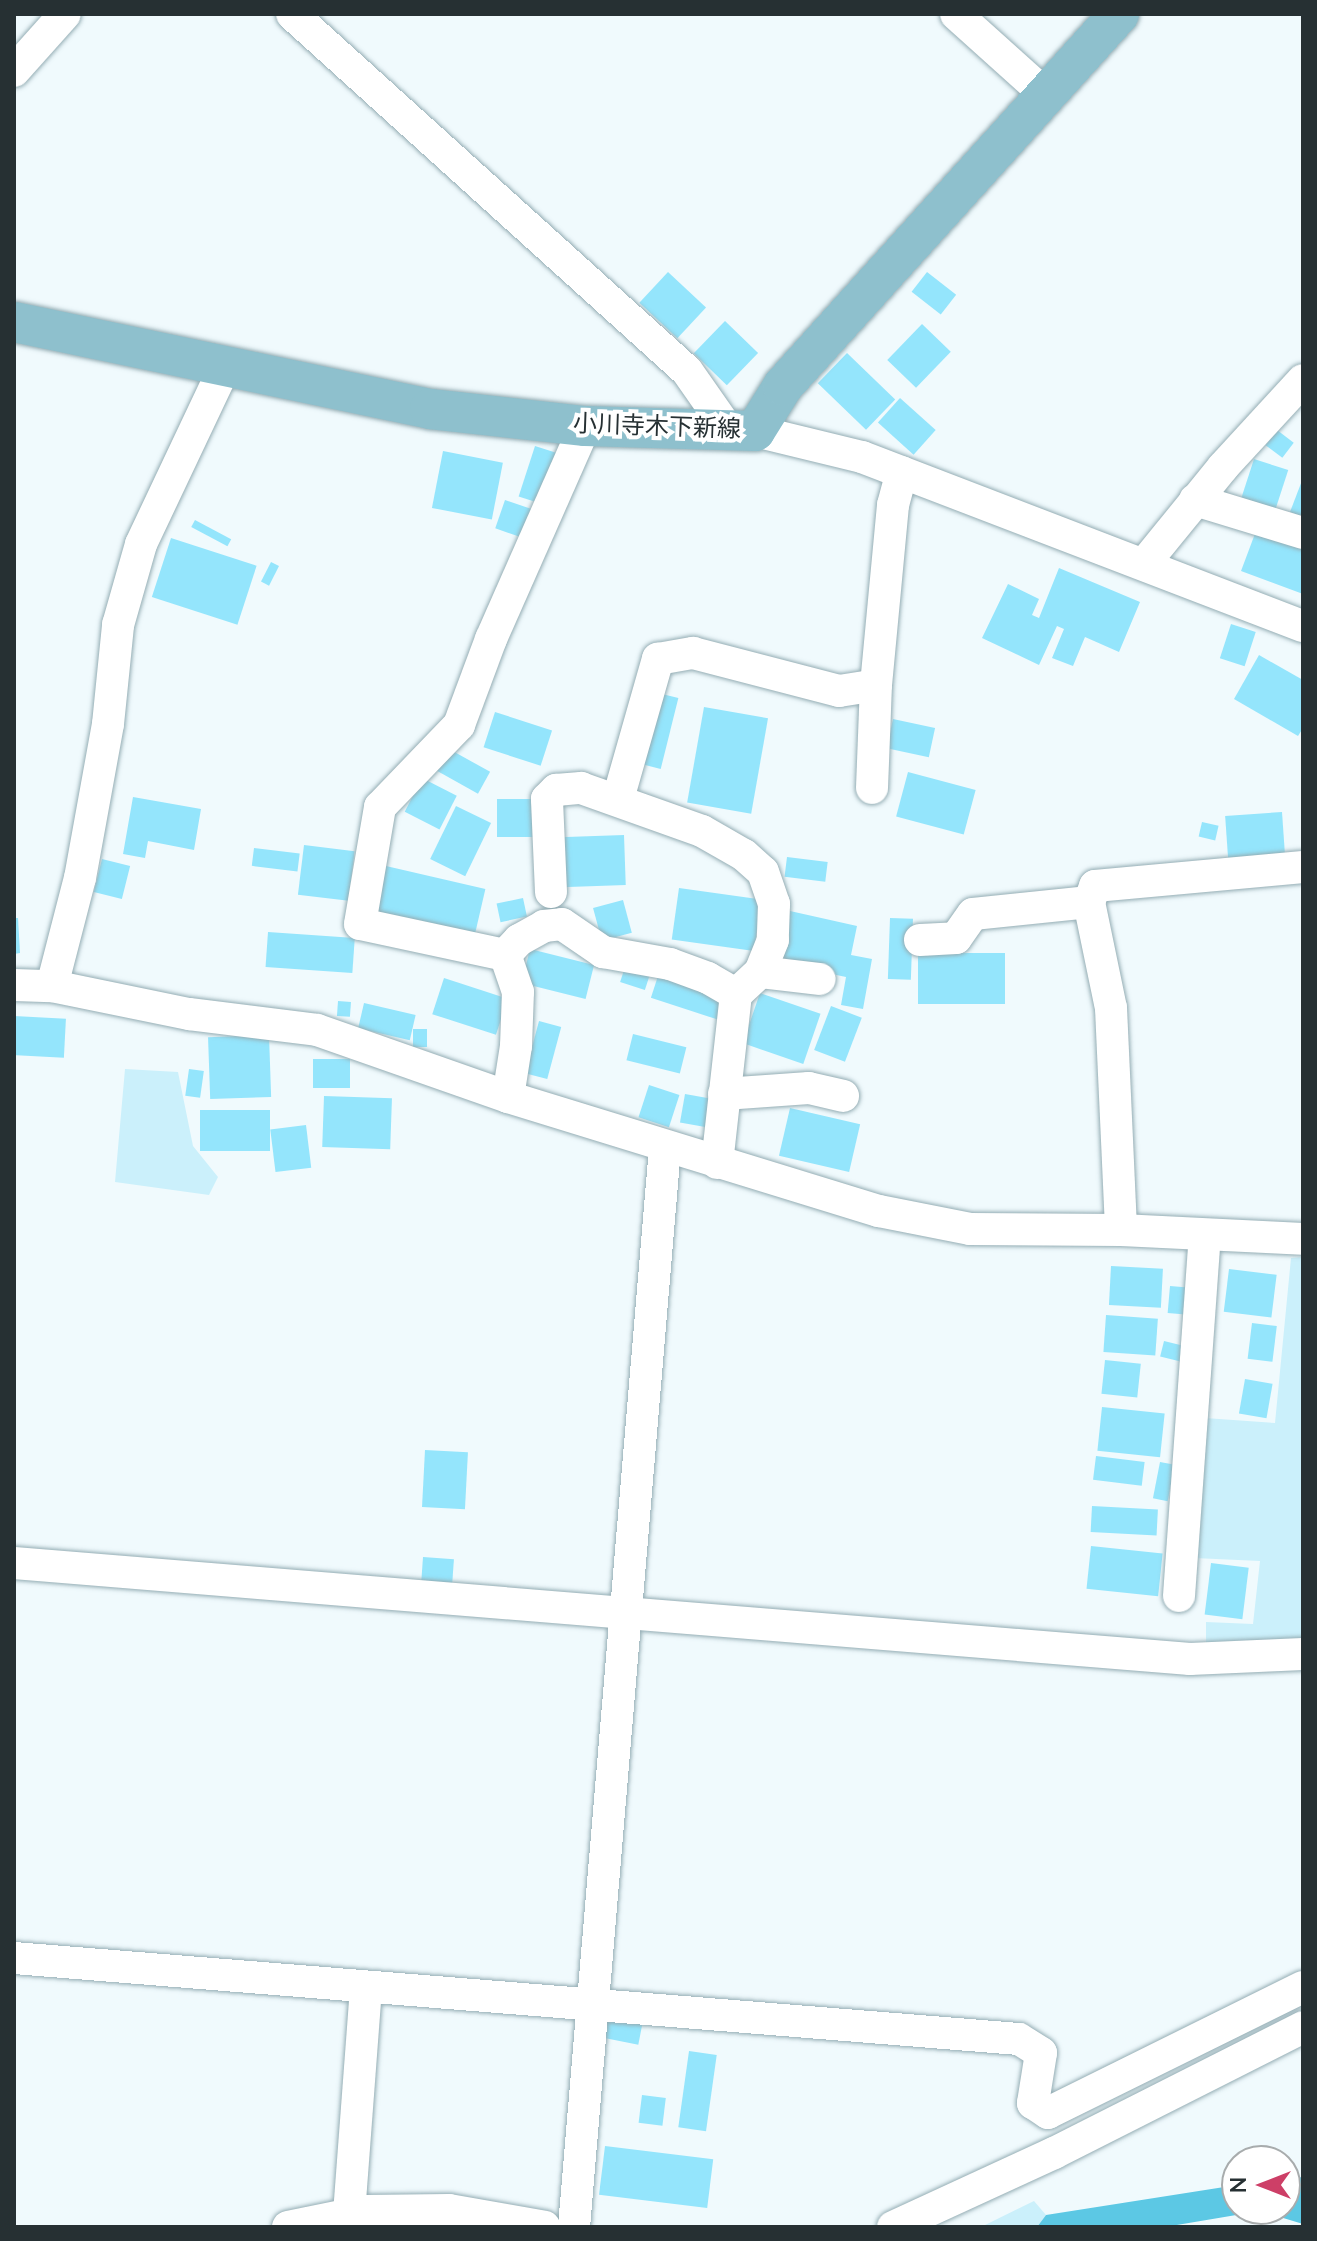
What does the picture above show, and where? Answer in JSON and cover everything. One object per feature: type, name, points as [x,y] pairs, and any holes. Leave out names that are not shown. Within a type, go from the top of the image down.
[{"type":"main road","name":"小川寺木下新線","points":[[14,322],[430,409],[585,426],[742,431],[1119,14]]},
{"type":"street","points":[[14,71],[65,14]]},
{"type":"street","points":[[292,14],[687,371],[742,431],[810,441],[902,472],[1303,626]]},
{"type":"street","points":[[956,14],[1046,95]]},
{"type":"street","points":[[52,986],[80,878],[108,724],[118,625],[137,558],[225,366]]},
{"type":"street","points":[[1144,564],[1195,500],[1303,380]]},
{"type":"street","points":[[505,955],[360,924],[380,807],[459,725],[491,639],[585,426]]},
{"type":"street","points":[[872,788],[876,685],[893,505],[902,472]]},
{"type":"street","points":[[1195,500],[1303,533]]},
{"type":"street","points":[[618,799],[658,659],[693,653],[839,691],[876,685]]},
{"type":"street","points":[[551,892],[547,799],[556,790],[581,788],[702,831],[744,855],[763,872],[774,904],[773,940],[760,972],[736,994],[717,1163]]},
{"type":"street","points":[[1121,1230],[1111,1008],[1089,902],[1095,886],[1303,867]]},
{"type":"street","points":[[920,940],[956,938],[973,914],[1089,902]]},
{"type":"street","points":[[505,955],[519,940],[544,926],[562,924],[603,952],[670,964],[708,978],[736,994]]},
{"type":"street","points":[[505,955],[518,992],[516,1046],[508,1097]]},
{"type":"street","points":[[760,972],[820,979]]},
{"type":"street","points":[[14,985],[52,986],[189,1014],[317,1030],[508,1097],[717,1163],[879,1211],[970,1229],[1121,1230],[1303,1239]]},
{"type":"street","points":[[724,1094],[809,1088],[843,1096]]},
{"type":"street","points":[[574,2227],[665,1147]]},
{"type":"street","points":[[1179,1596],[1205,1236]]},
{"type":"street","points":[[14,1563],[1190,1659],[1303,1654]]},
{"type":"street","points":[[14,1958],[1019,2039],[1041,2053],[1033,2103],[1048,2113],[1303,1987]]},
{"type":"street","points":[[349,2214],[366,1988]]},
{"type":"street","points":[[893,2227],[1054,2153],[1303,2027]]},
{"type":"street","points":[[288,2227],[349,2214],[449,2210],[545,2227]]},
{"type":"shaded area","points":[[125,1069],[178,1072],[193,1146],[218,1177],[209,1195],[115,1182]]},
{"type":"shaded area","points":[[1303,1257],[1303,1642],[1206,1645],[1206,1622],[1253,1624],[1260,1561],[1194,1558],[1205,1418],[1275,1423],[1291,1258]]},
{"type":"shaded area","points":[[1034,2201],[1046,2215],[1037,2227],[981,2227]]},
{"type":"water","points":[[1303,2177],[1303,2224],[1301,2223]]},
{"type":"water","points":[[1221,2188],[1221,2218],[1165,2227],[1037,2227],[1046,2215]]},
{"type":"building","points":[[668,272],[706,307],[677,338],[639,303]]},
{"type":"building","points":[[927,272],[956,295],[941,314],[912,292]]},
{"type":"building","points":[[725,321],[758,353],[727,385],[694,353]]},
{"type":"building","points":[[922,324],[951,352],[916,388],[887,360]]},
{"type":"building","points":[[847,353],[895,400],[866,430],[818,383]]},
{"type":"building","points":[[900,398],[936,430],[914,455],[878,423]]},
{"type":"building","points":[[1277,430],[1294,443],[1282,458],[1266,445]]},
{"type":"building","points":[[535,446],[557,453],[540,504],[519,496]]},
{"type":"building","points":[[443,451],[503,463],[492,520],[432,508]]},
{"type":"building","points":[[1254,459],[1288,470],[1276,509],[1241,498]]},
{"type":"building","points":[[1303,478],[1303,517],[1290,512]]},
{"type":"building","points":[[505,500],[531,509],[522,537],[495,528]]},
{"type":"building","points":[[195,520],[231,539],[227,546],[191,527]]},
{"type":"building","points":[[1256,531],[1303,549],[1303,594],[1241,571]]},
{"type":"building","points":[[171,538],[257,566],[237,625],[152,597]]},
{"type":"building","points":[[271,562],[279,566],[269,586],[261,582]]},
{"type":"building","points":[[1059,568],[1140,602],[1119,652],[1085,637],[1073,666],[1052,658],[1064,629],[1057,626],[1039,665],[982,638],[1008,584],[1039,599],[1032,615],[1039,618]]},
{"type":"building","points":[[1231,624],[1256,632],[1245,666],[1220,658]]},
{"type":"building","points":[[1259,655],[1303,680],[1303,728],[1298,736],[1234,699]]},
{"type":"building","points":[[658,693],[678,698],[661,769],[640,764]]},
{"type":"building","points":[[704,707],[768,718],[751,814],[687,803]]},
{"type":"building","points":[[495,712],[552,731],[541,766],[484,747]]},
{"type":"building","points":[[893,719],[935,728],[929,757],[887,748]]},
{"type":"building","points":[[449,749],[490,772],[478,794],[437,771]]},
{"type":"building","points":[[908,772],[976,790],[964,835],[896,816]]},
{"type":"building","points":[[422,778],[457,796],[439,830],[405,812]]},
{"type":"building","points":[[133,797],[201,809],[194,850],[148,841],[145,858],[123,854]]},
{"type":"building","points":[[497,799],[535,799],[535,837],[497,837]]},
{"type":"building","points":[[456,806],[491,823],[465,876],[430,859]]},
{"type":"building","points":[[1282,812],[1285,854],[1228,858],[1225,816]]},
{"type":"building","points":[[1202,822],[1219,826],[1215,840],[1199,837]]},
{"type":"building","points":[[624,835],[626,885],[561,887],[559,837]]},
{"type":"building","points":[[304,845],[355,851],[349,901],[298,895]]},
{"type":"building","points":[[254,848],[300,854],[297,871],[252,866]]},
{"type":"building","points":[[787,857],[828,862],[825,882],[785,877]]},
{"type":"building","points":[[102,859],[130,866],[122,899],[94,892]]},
{"type":"building","points":[[386,866],[485,889],[475,936],[375,913]]},
{"type":"building","points":[[679,888],[761,900],[754,951],[672,939]]},
{"type":"building","points":[[523,898],[527,917],[501,922],[497,904]]},
{"type":"building","points":[[623,900],[632,933],[602,941],[593,908]]},
{"type":"building","points":[[790,911],[857,926],[851,955],[872,959],[863,1009],[841,1005],[846,977],[779,963]]},
{"type":"building","points":[[14,918],[18,918],[20,953],[14,954]]},
{"type":"building","points":[[890,918],[913,919],[911,980],[888,979]]},
{"type":"building","points":[[268,932],[355,938],[352,973],[266,967]]},
{"type":"building","points":[[530,949],[594,965],[586,999],[522,983]]},
{"type":"building","points":[[918,953],[1005,953],[1005,1004],[918,1004]]},
{"type":"building","points":[[626,964],[651,972],[645,990],[620,982]]},
{"type":"building","points":[[658,976],[726,998],[719,1020],[651,998]]},
{"type":"building","points":[[444,978],[508,999],[496,1035],[432,1014]]},
{"type":"building","points":[[760,993],[821,1014],[803,1064],[743,1043]]},
{"type":"building","points":[[338,1001],[351,1002],[350,1017],[337,1016]]},
{"type":"building","points":[[364,1003],[416,1015],[410,1040],[358,1028]]},
{"type":"building","points":[[831,1006],[862,1018],[845,1062],[814,1050]]},
{"type":"building","points":[[14,1016],[66,1019],[64,1058],[14,1055]]},
{"type":"building","points":[[539,1021],[561,1027],[547,1079],[525,1073]]},
{"type":"building","points":[[413,1029],[427,1029],[427,1047],[413,1047]]},
{"type":"building","points":[[633,1034],[686,1047],[680,1074],[626,1060]]},
{"type":"building","points":[[269,1035],[271,1097],[210,1099],[208,1037]]},
{"type":"building","points":[[313,1059],[350,1059],[350,1088],[313,1088]]},
{"type":"building","points":[[189,1069],[204,1071],[200,1098],[185,1096]]},
{"type":"building","points":[[649,1085],[679,1095],[669,1127],[638,1117]]},
{"type":"building","points":[[685,1094],[712,1099],[707,1127],[680,1123]]},
{"type":"building","points":[[324,1096],[392,1098],[390,1149],[322,1147]]},
{"type":"building","points":[[790,1108],[860,1124],[849,1172],[779,1156]]},
{"type":"building","points":[[200,1110],[270,1110],[270,1151],[200,1151]]},
{"type":"building","points":[[306,1125],[311,1168],[276,1172],[270,1129]]},
{"type":"building","points":[[1111,1266],[1163,1269],[1161,1308],[1109,1305]]},
{"type":"building","points":[[1229,1269],[1277,1275],[1271,1318],[1224,1312]]},
{"type":"building","points":[[1170,1286],[1191,1288],[1189,1315],[1168,1313]]},
{"type":"building","points":[[1106,1315],[1158,1319],[1155,1356],[1103,1352]]},
{"type":"building","points":[[1252,1323],[1277,1326],[1272,1362],[1248,1359]]},
{"type":"building","points":[[1164,1341],[1184,1346],[1181,1362],[1160,1357]]},
{"type":"building","points":[[1105,1360],[1141,1364],[1137,1398],[1101,1394]]},
{"type":"building","points":[[1245,1379],[1273,1384],[1266,1418],[1239,1413]]},
{"type":"building","points":[[1102,1407],[1165,1414],[1160,1457],[1097,1451]]},
{"type":"building","points":[[425,1450],[468,1452],[465,1509],[422,1507]]},
{"type":"building","points":[[1096,1456],[1145,1462],[1142,1486],[1093,1480]]},
{"type":"building","points":[[1160,1462],[1175,1465],[1168,1501],[1153,1498]]},
{"type":"building","points":[[1092,1506],[1158,1509],[1157,1535],[1091,1532]]},
{"type":"building","points":[[1091,1546],[1163,1554],[1158,1596],[1087,1589]]},
{"type":"building","points":[[423,1557],[454,1559],[452,1586],[421,1584]]},
{"type":"building","points":[[1211,1563],[1249,1568],[1242,1619],[1205,1615]]},
{"type":"building","points":[[606,2017],[642,2024],[638,2045],[602,2038]]},
{"type":"building","points":[[689,2051],[717,2055],[706,2131],[678,2127]]},
{"type":"building","points":[[642,2095],[666,2098],[662,2126],[639,2123]]},
{"type":"building","points":[[605,2146],[713,2159],[707,2208],[599,2195]]}]
